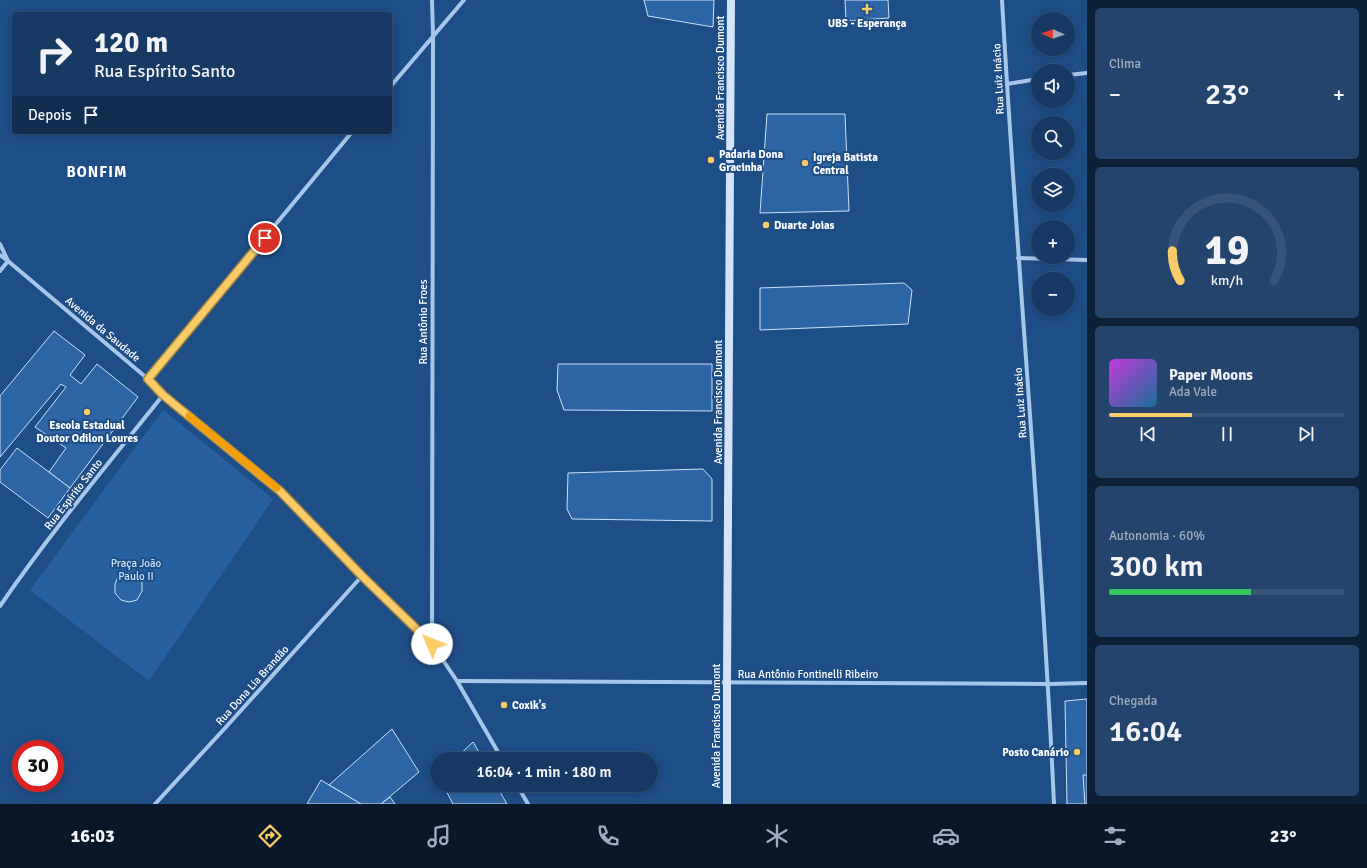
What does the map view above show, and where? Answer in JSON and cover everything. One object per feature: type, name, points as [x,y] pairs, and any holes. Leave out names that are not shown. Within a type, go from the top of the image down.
[{"type":"street","name":"Rua Antônio Froes","points":[[432,0],[432,644]]},
{"type":"street","points":[[392,85],[432,35],[464,0]]},
{"type":"street","name":"Avenida Francisco Dumont","points":[[727,804],[731,0]]},
{"type":"street","name":"Rua Luiz Inácio","points":[[1002,0],[1018,258],[1049,684],[1054,804]]},
{"type":"street","points":[[1075,74],[1087,73]]},
{"type":"street","points":[[1007,84],[1031,80]]},
{"type":"street","points":[[148,379],[350,134]]},
{"type":"street","name":"Avenida da Saudade","points":[[0,244],[8,261],[148,379],[163,395],[280,491],[362,576],[432,644],[457,681],[498,752]]},
{"type":"street","points":[[0,255],[8,261],[0,271]]},
{"type":"street","points":[[1018,258],[1087,260]]},
{"type":"street","name":"Rua Espírito Santo","points":[[0,606],[55,530],[163,395]]},
{"type":"street","name":"Rua Dona Lia Brandão","points":[[155,804],[362,576]]},
{"type":"street","name":"Rua Antônio Fontinelli Ribeiro","points":[[457,681],[1087,683]]},
{"type":"street","points":[[521,792],[528,804]]},
{"type":"green space","name":"Praça João Paulo II","points":[[163,410],[273,499],[149,681],[30,590]]},
{"type":"building","points":[[644,0],[714,0],[713,27],[648,16]]},
{"type":"building","name":"UBS - Esperança","points":[[845,0],[888,0],[889,18],[846,21]]},
{"type":"building","name":"Igreja Batista Central","points":[[767,114],[845,114],[849,211],[760,213]]},
{"type":"building","points":[[904,283],[912,290],[908,324],[760,330],[760,288]]},
{"type":"building","name":"Escola Estadual Doutor Odilon Loures","points":[[54,331],[85,355],[70,375],[81,384],[97,364],[138,397],[70,488],[49,472],[66,448],[35,427],[66,387],[61,384],[0,457],[0,396]]},
{"type":"building","points":[[558,364],[712,364],[712,411],[564,410],[557,390]]},
{"type":"building","points":[[17,448],[70,488],[48,518],[0,482],[0,470]]},
{"type":"building","points":[[703,469],[712,479],[712,521],[572,519],[567,509],[568,473]]},
{"type":"building","points":[[130,572],[142,579],[142,591],[137,600],[129,602],[121,600],[115,593],[115,584],[118,577]]},
{"type":"building","name":"Posto Canário","points":[[1087,699],[1087,804],[1067,804],[1065,701]]},
{"type":"building","points":[[392,729],[419,772],[381,804],[361,804],[329,785]]},
{"type":"building","points":[[473,742],[479,752],[462,752]]},
{"type":"building","points":[[1083,775],[1087,775],[1087,804],[1085,804]]},
{"type":"building","points":[[321,780],[329,785],[361,804],[307,804]]},
{"type":"building","points":[[447,792],[500,792],[507,804],[453,804]]},
{"type":"building","points":[[390,797],[395,804],[381,804]]},
{"type":"slow traffic","points":[[189,416],[277,488]]},
{"type":"place","name":"UBS - Esperança","points":[[867,9]]},
{"type":"place","name":"Padaria Dona Gracinha","points":[[711,160]]},
{"type":"place","name":"Igreja Batista Central","points":[[805,163]]},
{"type":"place","name":"Duarte Joias","points":[[766,225]]},
{"type":"place","name":"Escola Estadual Doutor Odilon Loures","points":[[87,412]]},
{"type":"place","name":"Coxik's","points":[[504,705]]},
{"type":"place","name":"Posto Canário","points":[[1077,752]]},
{"type":"district","name":"BONFIM","points":[[97,172]]},
{"type":"route","points":[[265,238],[148,379],[163,395],[280,491],[362,576],[432,644]]}]
